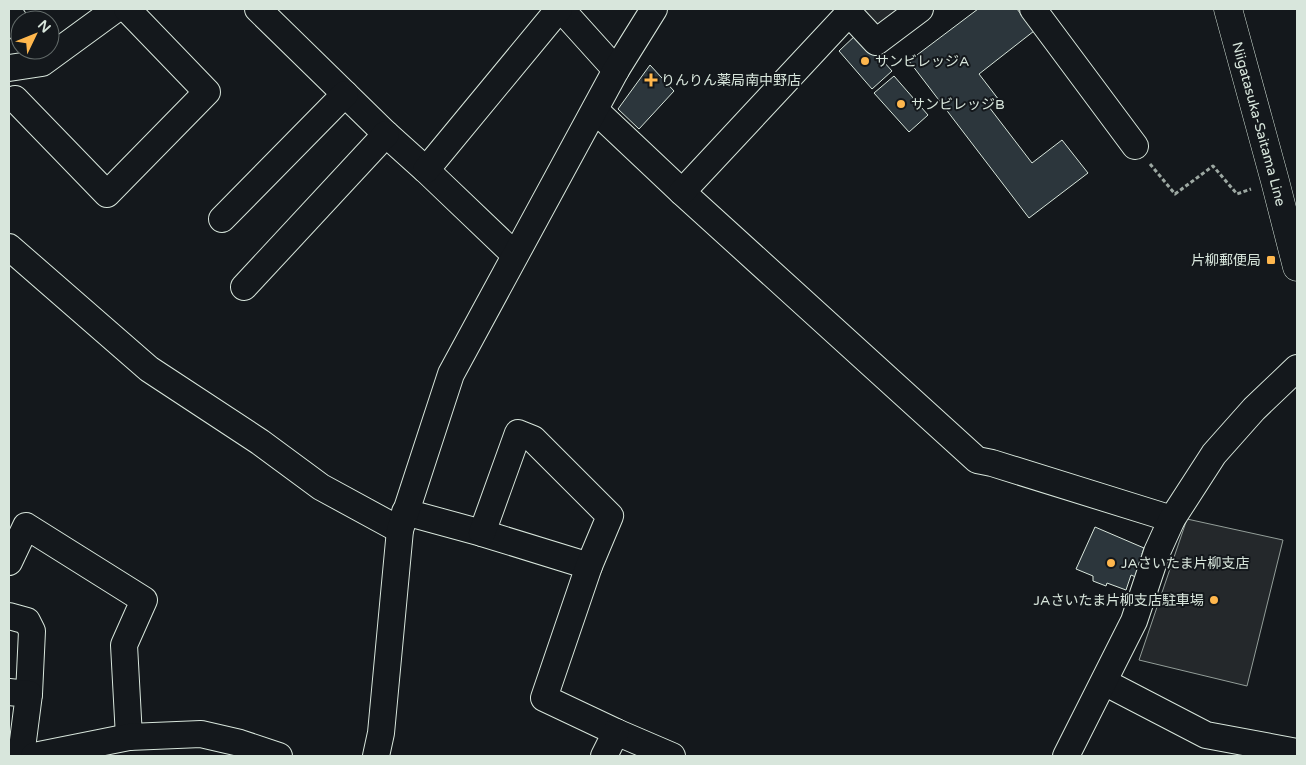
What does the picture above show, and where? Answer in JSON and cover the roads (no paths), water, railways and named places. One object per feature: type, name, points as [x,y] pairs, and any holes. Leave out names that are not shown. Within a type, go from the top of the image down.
[{"type":"main road","name":"Niigatasuka-Saitama Line","points":[[1228,9],[1297,267]]},
{"type":"street","points":[[60,43],[116,9]]},
{"type":"street","points":[[36,60],[12,104],[107,194],[207,92],[127,9]]},
{"type":"street","points":[[258,9],[344,94],[515,255]]},
{"type":"street","points":[[426,170],[560,9],[616,70]]},
{"type":"street","points":[[376,756],[381,733],[403,521],[451,374],[616,70],[654,9]]},
{"type":"street","points":[[682,192],[848,13],[876,42],[920,9]]},
{"type":"street","points":[[1033,9],[1135,146]]},
{"type":"street","points":[[9,68],[28,60]]},
{"type":"street","points":[[222,219],[344,94]]},
{"type":"street","points":[[594,110],[977,460],[1172,519]]},
{"type":"street","points":[[244,287],[386,134]]},
{"type":"street","points":[[9,247],[149,369],[260,442],[321,487],[403,521],[482,532],[589,566]]},
{"type":"street","points":[[1066,756],[1134,621],[1157,552],[1172,519],[1214,454],[1254,409],[1297,368]]},
{"type":"street","points":[[482,532],[518,432],[533,439],[610,516],[589,566],[544,698],[672,756]]},
{"type":"street","points":[[9,562],[26,526],[144,600],[124,646],[129,737]]},
{"type":"street","points":[[9,616],[27,621],[32,631],[19,693],[21,756]]},
{"type":"street","points":[[1104,682],[1206,735],[1297,752]]},
{"type":"street","points":[[604,756],[616,732]]},
{"type":"street","points":[[34,756],[129,737],[202,734],[240,743],[280,756]]},
{"type":"place","name":"サンビレッジA","points":[[865,61]]},
{"type":"place","name":"りんりん薬局南中野店","points":[[651,80]]},
{"type":"place","name":"サンビレッジB","points":[[901,104]]},
{"type":"place","name":"片柳郵便局","points":[[1271,260]]},
{"type":"place","name":"JAさいたま片柳支店","points":[[1111,563]]},
{"type":"place","name":"JAさいたま片柳支店駐車場","points":[[1214,600]]}]
